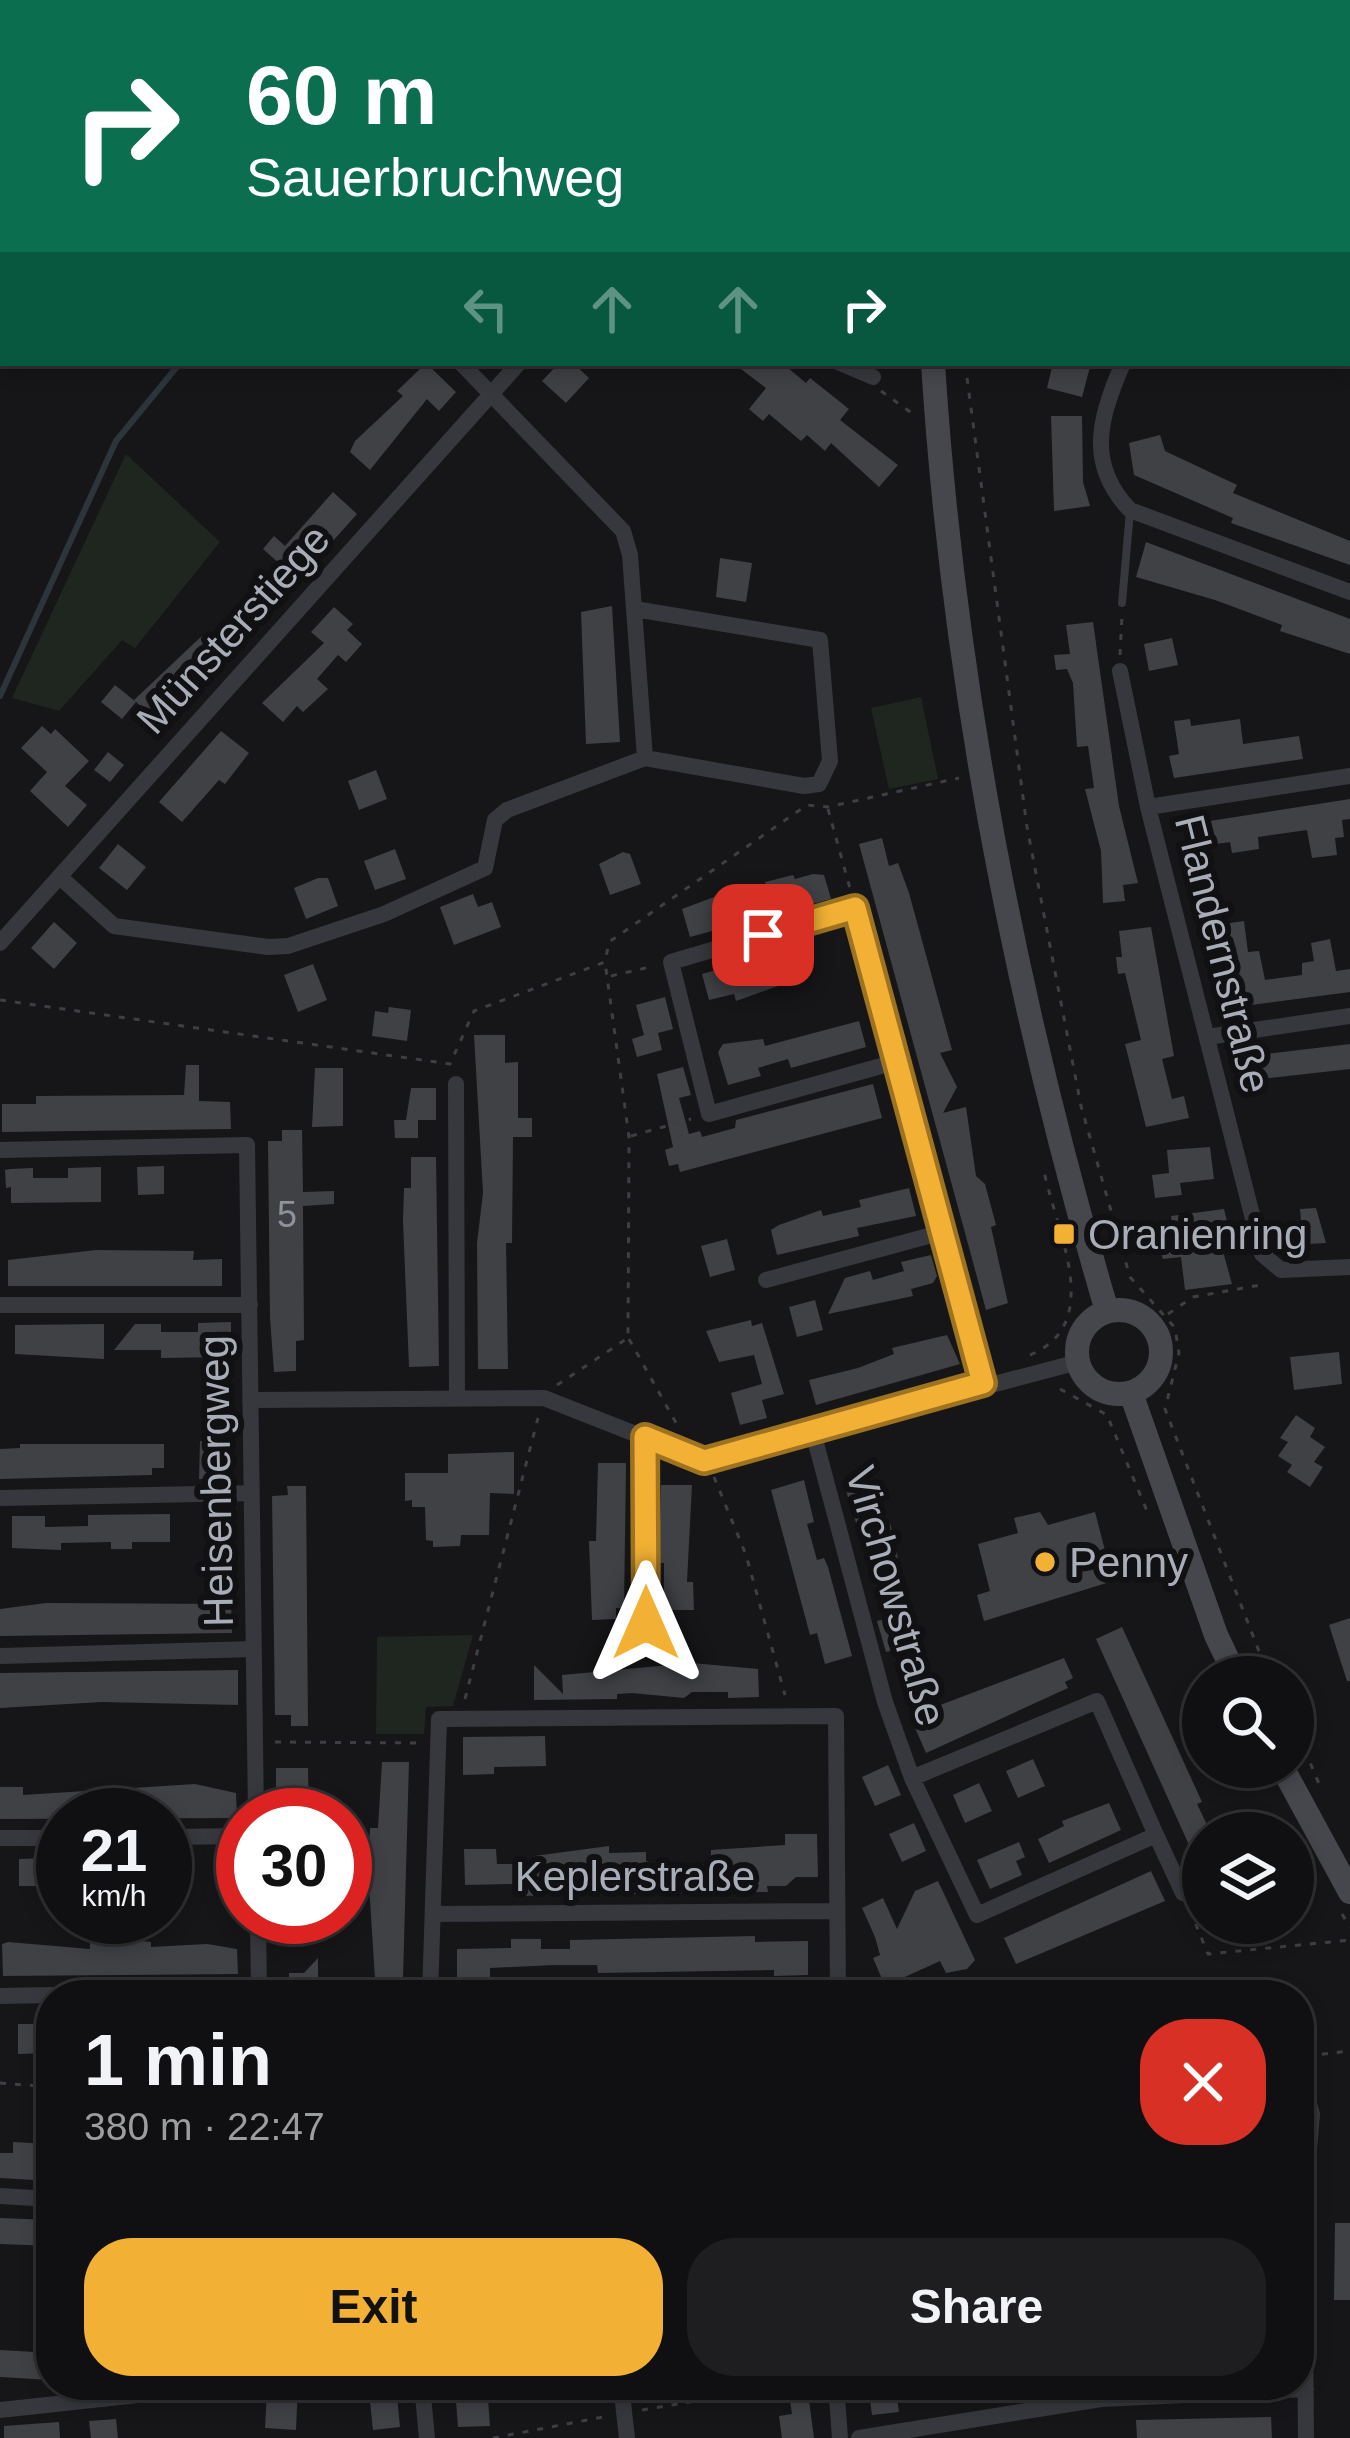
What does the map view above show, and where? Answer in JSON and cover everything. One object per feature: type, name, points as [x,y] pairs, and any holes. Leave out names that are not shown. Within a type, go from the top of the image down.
[{"type":"street","points":[[464,366],[622,531],[635,610],[645,758]]},
{"type":"street","name":"Münsterstiege","points":[[0,944],[516,366]]},
{"type":"street","points":[[847,366],[873,377]]},
{"type":"street","points":[[933,366],[951,549],[991,812],[1041,1055],[1107,1312]]},
{"type":"street","points":[[1122,366],[1099,439],[1109,488],[1130,510],[1350,592]]},
{"type":"street","points":[[60,877],[114,926],[288,946],[384,914],[485,868],[495,820],[507,811],[645,758],[804,786],[819,784],[830,761],[820,640],[635,610]]},
{"type":"street","name":"Flandernstraße","points":[[1120,671],[1148,808],[1262,1254],[1281,1270]]},
{"type":"street","points":[[1148,808],[1350,776]]},
{"type":"street","points":[[898,1061],[709,1114],[671,962],[855,908],[898,1061],[983,1383]]},
{"type":"street","points":[[1207,1037],[1350,1016]]},
{"type":"street","points":[[456,1084],[458,1397]]},
{"type":"street","name":"Heisenbergweg","points":[[0,1150],[247,1145],[256,1788]]},
{"type":"street","points":[[766,1280],[943,1232]]},
{"type":"street","points":[[1281,1270],[1350,1268]]},
{"type":"street","points":[[0,1305],[250,1305]]},
{"type":"street","points":[[1107,1312],[1138,1314],[1158,1336],[1160,1364],[1153,1378],[1131,1393],[1097,1389],[1078,1362],[1082,1331],[1107,1312]]},
{"type":"street","points":[[250,1400],[544,1398],[704,1461],[983,1383],[1078,1362]]},
{"type":"street","points":[[1131,1393],[1226,1656]]},
{"type":"street","name":"Virchowstraße","points":[[813,1432],[885,1702],[912,1778],[977,1915],[1156,1835]]},
{"type":"street","points":[[645,1437],[646,1623]]},
{"type":"street","points":[[0,1498],[250,1493]]},
{"type":"street","points":[[0,1656],[254,1649]]},
{"type":"street","name":"Virchowstraße","points":[[912,1778],[1097,1701],[1182,1891]]},
{"type":"street","points":[[431,1980],[439,1719],[836,1716],[838,1980]]},
{"type":"street","points":[[1293,1788],[1350,1892]]},
{"type":"street","points":[[0,1838],[36,1838]]},
{"type":"street","name":"Keplerstraße","points":[[434,1914],[837,1911]]},
{"type":"street","points":[[258,1944],[259,1980]]},
{"type":"street","points":[[0,1996],[36,1995]]},
{"type":"street","points":[[0,2196],[36,2198]]},
{"type":"street","points":[[0,2410],[52,2400]]},
{"type":"street","points":[[424,2400],[428,2438]]},
{"type":"street","points":[[623,2400],[627,2438]]},
{"type":"street","points":[[837,2400],[840,2438]]},
{"type":"street","points":[[859,2438],[1095,2400]]},
{"type":"street","points":[[1306,2400],[1306,2438]]},
{"type":"lane","points":[[1122,603],[1130,510]]},
{"type":"path","points":[[965,366],[1018,775],[1052,973],[1124,1261],[1139,1290],[1167,1315],[1179,1353],[1165,1409],[1261,1656]]},
{"type":"path","points":[[873,377],[882,393],[918,417]]},
{"type":"path","points":[[1120,671],[1122,603]]},
{"type":"path","points":[[786,1717],[746,1555],[704,1461],[628,1338],[629,1137],[605,962],[609,942],[807,805],[828,807],[967,776]]},
{"type":"path","points":[[828,807],[855,908]]},
{"type":"path","points":[[0,1000],[450,1064],[474,1011],[605,962]]},
{"type":"path","points":[[609,976],[671,962]]},
{"type":"path","points":[[629,1137],[709,1114]]},
{"type":"path","points":[[1167,1315],[1193,1297],[1255,1289],[1281,1270]]},
{"type":"path","points":[[1016,1360],[1053,1342],[1075,1293]]},
{"type":"path","points":[[460,1718],[544,1398],[572,1372],[628,1338]]},
{"type":"path","points":[[1054,1387],[1107,1415],[1116,1427],[1151,1522]]},
{"type":"path","points":[[255,1742],[438,1744]]},
{"type":"path","points":[[1314,1772],[1323,1793]]},
{"type":"path","points":[[1314,1944],[1350,1940]]},
{"type":"path","points":[[1204,1944],[1208,1954],[1309,1944]]},
{"type":"path","points":[[1314,2055],[1350,2051]]},
{"type":"path","points":[[0,2083],[36,2086]]},
{"type":"shaded area","points":[[126,454],[220,542],[135,648],[122,640],[59,711],[12,698]]},
{"type":"shaded area","points":[[921,697],[938,779],[889,789],[871,708]]},
{"type":"shaded area","points":[[473,1635],[453,1706],[426,1707],[424,1734],[376,1734],[377,1637]]},
{"type":"building","points":[[423,366],[429,366],[456,392],[439,411],[427,399],[370,470],[350,452],[355,441],[403,396],[397,391]]},
{"type":"building","points":[[556,366],[576,366],[589,378],[566,403],[542,381]]},
{"type":"building","points":[[737,366],[786,366],[806,383],[810,378],[849,409],[840,420],[898,465],[879,487],[831,443],[825,451],[807,435],[801,441],[769,414],[763,421],[749,409],[766,388]]},
{"type":"building","points":[[1052,366],[1090,366],[1082,397],[1047,388]]},
{"type":"building","points":[[1051,416],[1082,416],[1083,482],[1090,506],[1054,511]]},
{"type":"building","points":[[1160,435],[1165,451],[1237,485],[1233,493],[1350,541],[1350,565],[1231,523],[1233,518],[1134,475],[1129,443]]},
{"type":"building","points":[[333,492],[357,514],[298,580],[263,549],[274,536],[285,546]]},
{"type":"building","points":[[1146,542],[1350,619],[1350,654],[1280,631],[1282,625],[1215,600],[1136,577]]},
{"type":"building","points":[[720,558],[752,563],[746,602],[716,597]]},
{"type":"building","points":[[612,606],[620,742],[586,744],[581,612]]},
{"type":"building","points":[[334,607],[353,624],[347,630],[362,644],[346,662],[338,655],[317,679],[328,689],[303,712],[297,706],[283,722],[262,703],[324,643],[311,632]]},
{"type":"building","points":[[1093,622],[1119,806],[1138,883],[1123,885],[1125,901],[1103,903],[1101,851],[1085,789],[1094,788],[1088,746],[1077,747],[1073,683],[1067,669],[1056,670],[1054,655],[1070,654],[1066,625]]},
{"type":"building","points":[[206,632],[226,650],[155,719],[134,700]]},
{"type":"building","points":[[1172,638],[1178,665],[1149,671],[1144,644]]},
{"type":"building","points":[[115,685],[136,702],[122,719],[101,702]]},
{"type":"building","points":[[1190,719],[1191,726],[1240,719],[1243,744],[1299,736],[1303,759],[1174,778],[1169,756],[1179,754],[1174,721]]},
{"type":"building","points":[[42,726],[51,734],[55,729],[89,761],[65,786],[87,805],[68,827],[30,791],[47,772],[21,748]]},
{"type":"building","points":[[221,731],[249,753],[225,784],[219,780],[182,822],[159,802]]},
{"type":"building","points":[[108,752],[124,765],[110,782],[94,770]]},
{"type":"building","points":[[376,770],[387,799],[359,810],[348,781]]},
{"type":"building","points":[[1350,799],[1350,819],[1342,820],[1344,837],[1335,838],[1337,855],[1312,858],[1307,830],[1258,837],[1259,849],[1232,853],[1230,842],[1195,847],[1191,824]]},
{"type":"building","points":[[882,838],[889,866],[898,863],[909,893],[952,1050],[940,1053],[957,1087],[943,1113],[966,1107],[976,1176],[985,1184],[996,1225],[991,1227],[1008,1303],[986,1310],[859,844]]},
{"type":"building","points":[[118,844],[146,867],[127,890],[99,868]]},
{"type":"building","points":[[395,849],[406,879],[375,890],[364,861]]},
{"type":"building","points":[[623,852],[630,854],[641,884],[610,895],[599,864]]},
{"type":"building","points":[[824,875],[831,899],[690,937],[682,909],[722,894],[724,901],[767,889],[765,882]]},
{"type":"building","points":[[328,878],[338,906],[306,919],[294,888]]},
{"type":"building","points":[[473,894],[478,907],[492,902],[501,927],[454,945],[440,907]]},
{"type":"building","points":[[1244,921],[1248,952],[1259,951],[1265,980],[1302,975],[1302,963],[1314,961],[1311,943],[1330,939],[1336,971],[1350,969],[1350,992],[1235,1007],[1224,924]]},
{"type":"building","points":[[54,922],[77,943],[54,969],[31,948]]},
{"type":"building","points":[[1151,927],[1174,1056],[1162,1059],[1172,1099],[1184,1096],[1189,1118],[1146,1127],[1125,1044],[1141,1040],[1125,973],[1118,974],[1116,957],[1122,957],[1119,931]]},
{"type":"building","points":[[784,951],[792,981],[736,1001],[734,994],[709,1000],[702,974],[727,967],[730,975],[763,966],[761,958]]},
{"type":"building","points":[[313,964],[327,1000],[298,1012],[284,975]]},
{"type":"building","points":[[665,997],[673,1029],[658,1033],[662,1050],[637,1057],[632,1039],[644,1035],[636,1005]]},
{"type":"building","points":[[389,1007],[411,1010],[407,1041],[372,1036],[375,1011],[388,1013]]},
{"type":"building","points":[[859,1021],[866,1047],[791,1068],[788,1059],[758,1068],[761,1076],[728,1085],[718,1052],[723,1044],[763,1039],[765,1046]]},
{"type":"building","points":[[474,1035],[505,1035],[505,1063],[518,1062],[518,1118],[532,1118],[532,1137],[513,1137],[512,1243],[506,1243],[508,1369],[478,1369],[477,1243],[483,1193]]},
{"type":"building","points":[[1350,1044],[1350,1069],[1252,1080],[1248,1056]]},
{"type":"building","points":[[186,1065],[199,1065],[199,1101],[230,1102],[231,1129],[2,1132],[2,1104],[36,1104],[36,1096],[184,1095]]},
{"type":"building","points":[[683,1067],[691,1095],[679,1098],[689,1134],[700,1131],[702,1137],[735,1128],[736,1120],[873,1084],[882,1118],[680,1172],[678,1164],[669,1166],[665,1150],[673,1147],[657,1074]]},
{"type":"building","points":[[315,1068],[343,1068],[343,1126],[312,1127]]},
{"type":"building","points":[[411,1088],[436,1088],[436,1120],[418,1120],[418,1138],[395,1138],[394,1120],[406,1120]]},
{"type":"building","points":[[282,1130],[302,1130],[303,1192],[334,1191],[334,1204],[303,1206],[304,1340],[296,1341],[296,1371],[274,1372],[268,1141],[282,1141]]},
{"type":"building","points":[[1210,1147],[1214,1179],[1180,1183],[1182,1195],[1155,1198],[1152,1175],[1169,1173],[1167,1150]]},
{"type":"building","points":[[411,1157],[436,1157],[439,1366],[409,1367],[403,1221],[404,1188],[411,1188]]},
{"type":"building","points":[[164,1166],[164,1194],[138,1195],[137,1167]]},
{"type":"building","points":[[101,1167],[101,1202],[11,1203],[11,1187],[6,1188],[5,1170],[33,1168],[33,1178],[68,1178],[68,1168]]},
{"type":"building","points":[[909,1188],[916,1216],[857,1228],[859,1236],[777,1255],[771,1230],[779,1225],[821,1210],[823,1216],[861,1207],[859,1200]]},
{"type":"building","points":[[1316,1208],[1326,1243],[1290,1245],[1289,1221],[1301,1220],[1300,1209]]},
{"type":"building","points":[[1224,1209],[1229,1229],[1217,1230],[1232,1284],[1185,1290],[1181,1257],[1163,1259],[1157,1242],[1174,1240],[1171,1216]]},
{"type":"building","points":[[727,1239],[735,1270],[710,1277],[701,1246]]},
{"type":"building","points":[[96,1250],[194,1251],[193,1260],[222,1259],[222,1286],[8,1286],[8,1260]]},
{"type":"building","points":[[931,1255],[937,1276],[933,1283],[911,1289],[913,1296],[828,1314],[845,1278],[870,1271],[873,1280],[904,1271],[901,1262]]},
{"type":"building","points":[[815,1300],[823,1330],[797,1337],[789,1307]]},
{"type":"building","points":[[751,1320],[752,1326],[762,1323],[784,1394],[762,1400],[767,1418],[740,1425],[731,1393],[762,1384],[754,1355],[719,1362],[706,1331]]},
{"type":"building","points":[[231,1322],[231,1357],[161,1358],[161,1350],[114,1350],[135,1324],[161,1324],[161,1332],[198,1332],[198,1323]]},
{"type":"building","points":[[104,1324],[104,1359],[15,1354],[15,1325]]},
{"type":"building","points":[[947,1335],[960,1364],[816,1405],[809,1380],[858,1368],[894,1354],[892,1348]]},
{"type":"building","points":[[1339,1352],[1342,1384],[1294,1390],[1290,1357]]},
{"type":"building","points":[[1296,1415],[1315,1428],[1310,1437],[1325,1447],[1314,1462],[1323,1467],[1310,1487],[1287,1472],[1292,1465],[1278,1456],[1288,1442],[1280,1438]]},
{"type":"building","points":[[200,1441],[225,1442],[224,1479],[199,1479]]},
{"type":"building","points":[[20,1444],[164,1444],[164,1468],[152,1468],[152,1475],[0,1479],[0,1449],[20,1448]]},
{"type":"building","points":[[514,1452],[514,1494],[490,1493],[489,1535],[461,1535],[460,1546],[433,1547],[433,1541],[426,1540],[425,1507],[412,1507],[412,1500],[405,1501],[405,1473],[448,1473],[448,1454]]},
{"type":"building","points":[[598,1463],[626,1463],[624,1608],[616,1608],[616,1619],[592,1620],[589,1541],[596,1541]]},
{"type":"building","points":[[861,1474],[868,1478],[878,1513],[884,1512],[891,1526],[916,1644],[886,1652],[877,1621],[886,1619],[843,1481]]},
{"type":"building","points":[[804,1480],[814,1522],[807,1524],[817,1560],[824,1558],[828,1567],[852,1656],[825,1664],[817,1633],[810,1635],[771,1490]]},
{"type":"building","points":[[661,1485],[692,1485],[687,1582],[693,1582],[694,1610],[664,1610],[664,1563],[659,1563]]},
{"type":"building","points":[[287,1486],[306,1486],[308,1726],[291,1726],[291,1715],[275,1715],[272,1496],[288,1495]]},
{"type":"building","name":"Penny","points":[[1040,1512],[1048,1525],[1095,1512],[1113,1581],[984,1621],[977,1595],[990,1591],[978,1544],[1018,1533],[1014,1518]]},
{"type":"building","points":[[170,1514],[170,1542],[132,1542],[132,1549],[111,1549],[111,1542],[61,1543],[61,1550],[12,1548],[12,1516],[45,1516],[45,1527],[88,1526],[88,1515]]},
{"type":"building","points":[[46,1603],[231,1604],[232,1633],[0,1636],[0,1609]]},
{"type":"building","points":[[1350,1618],[1350,1681],[1347,1681],[1329,1625]]},
{"type":"building","points":[[1122,1627],[1182,1758],[1182,1788],[1196,1788],[1202,1802],[1197,1804],[1201,1812],[1182,1812],[1182,1829],[1096,1639]]},
{"type":"building","points":[[1064,1658],[1073,1678],[1065,1682],[1068,1688],[926,1753],[913,1723],[937,1712],[935,1707]]},
{"type":"building","points":[[692,1663],[758,1669],[759,1697],[692,1692],[684,1698],[632,1693],[617,1694],[617,1699],[534,1700],[534,1665],[563,1694],[562,1675]]},
{"type":"building","points":[[238,1670],[238,1705],[102,1702],[0,1708],[0,1673]]},
{"type":"building","points":[[545,1736],[546,1766],[494,1767],[494,1774],[463,1775],[463,1737]]},
{"type":"building","points":[[1033,1759],[1045,1786],[1018,1798],[1006,1771]]},
{"type":"building","points":[[382,1762],[409,1762],[403,1979],[375,1979],[372,1828],[378,1828]]},
{"type":"building","points":[[888,1765],[901,1795],[875,1806],[862,1777]]},
{"type":"building","points":[[276,1768],[308,1768],[308,1788],[276,1788]]},
{"type":"building","points":[[979,1783],[992,1811],[965,1823],[953,1795]]},
{"type":"building","points":[[195,1784],[216,1789],[216,1818],[192,1818],[192,1788],[132,1788]]},
{"type":"building","points":[[0,1787],[23,1787],[23,1795],[36,1794],[36,1819],[0,1819]]},
{"type":"building","points":[[1109,1803],[1121,1830],[1049,1863],[1038,1839],[1064,1826],[1062,1821]]},
{"type":"building","points":[[914,1823],[926,1851],[902,1862],[889,1834]]},
{"type":"building","points":[[785,1834],[817,1834],[818,1877],[796,1877],[786,1886],[767,1886],[768,1892],[515,1896],[514,1884],[465,1885],[464,1849],[496,1849],[497,1864],[534,1864],[534,1856],[609,1846],[609,1853],[646,1852],[646,1861],[656,1865],[711,1864],[711,1850],[785,1845]]},
{"type":"building","points":[[1019,1842],[1025,1857],[1016,1861],[1022,1875],[990,1889],[977,1860]]},
{"type":"building","points":[[36,1858],[36,1886],[19,1886],[19,1859]]},
{"type":"building","points":[[1151,1871],[1165,1901],[1016,1964],[1004,1938]]},
{"type":"building","points":[[938,1881],[975,1960],[967,1969],[946,1973],[940,1961],[898,1980],[882,1980],[873,1958],[880,1955],[875,1937],[862,1908],[883,1898],[897,1929],[915,1891]]},
{"type":"building","points":[[755,1936],[755,1942],[808,1941],[808,1975],[774,1976],[774,1970],[598,1973],[597,1965],[554,1965],[490,1968],[490,1980],[457,1980],[457,1949],[511,1948],[511,1939],[541,1939],[541,1949],[570,1949],[570,1940]]},
{"type":"building","points":[[8,1942],[90,1949],[90,1944],[207,1944],[237,1949],[238,1974],[3,1976],[2,1944]]},
{"type":"building","points":[[318,1958],[318,1980],[289,1980],[289,1973],[304,1973]]},
{"type":"building","points":[[18,2024],[36,2024],[36,2053],[18,2054]]},
{"type":"building","points":[[13,2142],[36,2143],[36,2180],[0,2178],[0,2153],[13,2153]]},
{"type":"building","points":[[0,2218],[36,2219],[36,2245],[0,2244]]},
{"type":"building","points":[[1335,2223],[1350,2223],[1350,2300],[1334,2300]]},
{"type":"building","points":[[0,2350],[36,2352],[36,2379],[0,2377]]},
{"type":"building","points":[[267,2400],[297,2400],[296,2430],[265,2428]]},
{"type":"building","points":[[358,2400],[397,2400],[400,2427],[373,2430],[370,2402]]},
{"type":"building","points":[[488,2400],[490,2426],[458,2427],[456,2401]]},
{"type":"building","points":[[790,2400],[809,2400],[814,2438],[782,2438],[779,2416],[792,2414]]},
{"type":"building","points":[[870,2400],[897,2400],[899,2412],[872,2415]]},
{"type":"building","points":[[1271,2417],[1272,2438],[1137,2438],[1136,2420]]},
{"type":"building","points":[[116,2419],[118,2438],[91,2438],[89,2421]]},
{"type":"building","points":[[59,2422],[60,2438],[4,2438],[4,2426]]},
{"type":"waterway","points":[[0,696],[116,441],[178,366]]},
{"type":"place","name":"Oranienring","points":[[1064,1234]]},
{"type":"place","name":"Penny","points":[[1045,1562]]},
{"type":"route","points":[[646,1623],[645,1437],[704,1461],[983,1383],[855,908],[763,935]]}]
